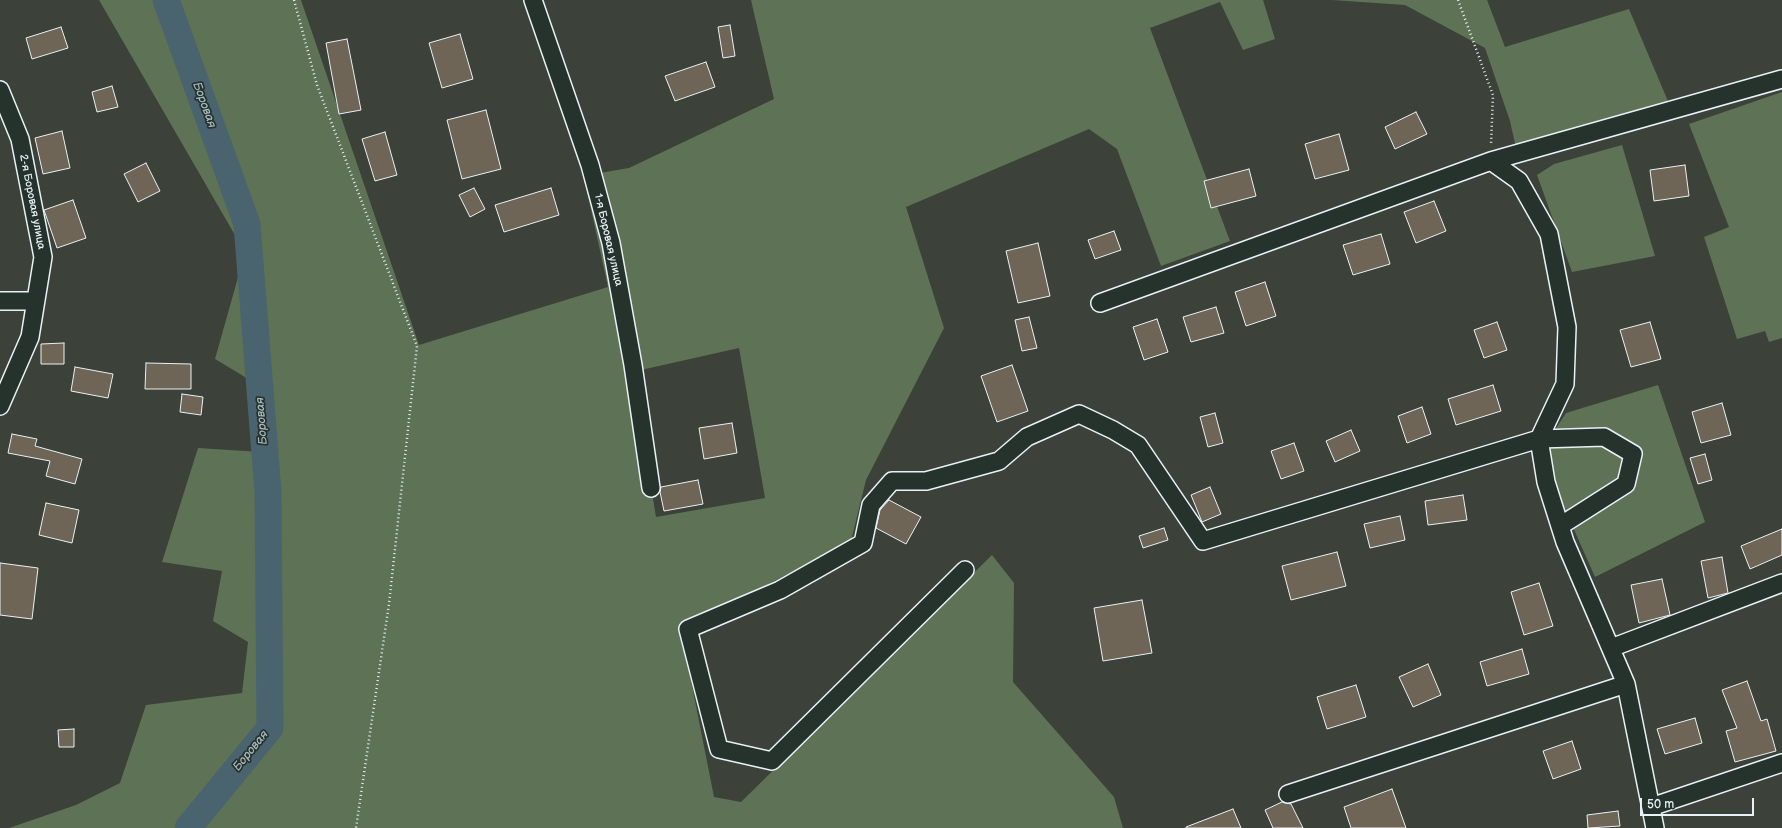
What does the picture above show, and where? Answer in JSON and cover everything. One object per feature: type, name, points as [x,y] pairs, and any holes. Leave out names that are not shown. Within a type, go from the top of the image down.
[{"type":"street","name":"1-я Боровая улица","points":[[533,0],[590,165],[611,243],[633,365],[651,488]]},
{"type":"street","points":[[1100,303],[1491,162],[1782,79]]},
{"type":"street","name":"2-я Боровая улица","points":[[0,90],[20,139],[43,257],[30,337],[0,406]]},
{"type":"street","points":[[1491,162],[1519,181],[1548,234],[1566,327],[1565,384],[1539,439],[1546,482],[1565,542],[1626,684],[1652,807],[1655,828]]},
{"type":"street","points":[[0,301],[36,301]]},
{"type":"street","points":[[965,570],[772,761],[719,749],[688,629],[780,590],[863,543],[871,505],[892,481],[926,481],[999,461],[1027,437],[1079,414],[1113,430],[1138,445],[1203,541],[1539,439],[1604,437],[1633,454],[1626,484],[1560,526]]},
{"type":"street","points":[[1611,648],[1782,583]]},
{"type":"street","points":[[1288,794],[1626,684]]},
{"type":"street","points":[[1652,807],[1782,763]]},
{"type":"path","points":[[294,0],[317,85],[417,346],[389,604],[356,828]]},
{"type":"path","points":[[1458,0],[1493,95],[1491,162]]},
{"type":"green space","points":[[99,0],[301,0],[419,345],[608,287],[585,182],[600,173],[629,168],[774,99],[751,0],[1263,0],[1275,39],[1243,50],[1220,2],[1150,28],[1230,241],[1161,266],[1117,149],[1089,129],[906,207],[944,328],[866,480],[851,541],[681,630],[714,797],[741,802],[992,555],[1014,583],[1013,682],[1114,797],[1123,828],[9,828],[76,805],[120,783],[146,705],[242,693],[248,642],[213,621],[222,571],[162,562],[198,448],[261,452],[260,386],[215,359],[237,281],[243,249]],"holes":[[[739,348],[765,498],[656,517],[632,372]]]},
{"type":"green space","points":[[1332,0],[1487,0],[1505,47],[1629,9],[1673,113],[1518,157],[1510,121],[1485,48],[1405,5]]},
{"type":"green space","points":[[1782,92],[1782,338],[1769,342],[1765,331],[1737,339],[1704,237],[1729,227],[1689,124]]},
{"type":"green space","points":[[1622,145],[1655,256],[1572,272],[1537,175],[1554,164]]},
{"type":"green space","points":[[1658,385],[1705,522],[1595,577],[1540,453],[1566,413]]},
{"type":"building","points":[[730,25],[735,56],[723,58],[718,27]]},
{"type":"building","points":[[61,27],[68,48],[32,59],[26,38]]},
{"type":"building","points":[[460,34],[473,79],[442,88],[429,43]]},
{"type":"building","points":[[347,39],[361,110],[339,114],[326,43]]},
{"type":"building","points":[[706,62],[715,87],[675,101],[665,76]]},
{"type":"building","points":[[112,86],[118,107],[97,112],[92,92]]},
{"type":"building","points":[[486,110],[501,169],[462,179],[447,120]]},
{"type":"building","points":[[1416,112],[1427,134],[1395,149],[1385,127]]},
{"type":"building","points":[[62,131],[70,168],[43,174],[35,138]]},
{"type":"building","points":[[385,132],[397,175],[375,181],[362,139]]},
{"type":"building","points":[[1339,134],[1349,170],[1315,179],[1305,144]]},
{"type":"building","points":[[146,163],[160,191],[138,202],[124,174]]},
{"type":"building","points":[[1685,165],[1689,196],[1654,201],[1650,170]]},
{"type":"building","points":[[1249,169],[1256,196],[1211,208],[1204,181]]},
{"type":"building","points":[[474,188],[485,209],[470,217],[459,195]]},
{"type":"building","points":[[551,188],[559,215],[504,232],[495,205]]},
{"type":"building","points":[[73,200],[86,238],[57,248],[44,210]]},
{"type":"building","points":[[1434,201],[1446,231],[1416,243],[1404,212]]},
{"type":"building","points":[[1114,231],[1121,250],[1095,259],[1088,240]]},
{"type":"building","points":[[1381,234],[1390,264],[1353,275],[1343,245]]},
{"type":"building","points":[[1038,243],[1050,296],[1018,303],[1006,251]]},
{"type":"building","points":[[1265,282],[1276,316],[1246,326],[1235,292]]},
{"type":"building","points":[[1216,307],[1224,333],[1191,342],[1183,317]]},
{"type":"building","points":[[1029,317],[1037,348],[1022,351],[1015,320]]},
{"type":"building","points":[[1157,319],[1168,352],[1144,360],[1133,327]]},
{"type":"building","points":[[1497,322],[1507,350],[1484,358],[1474,330]]},
{"type":"building","points":[[1650,322],[1661,359],[1631,367],[1620,330]]},
{"type":"building","points":[[64,343],[64,364],[41,364],[41,344]]},
{"type":"building","points":[[146,363],[191,364],[191,389],[145,389]]},
{"type":"building","points":[[1012,365],[1028,411],[997,422],[981,376]]},
{"type":"building","points":[[75,367],[113,374],[108,398],[71,391]]},
{"type":"building","points":[[1493,385],[1501,411],[1456,425],[1448,399]]},
{"type":"building","points":[[182,394],[203,397],[201,415],[180,412]]},
{"type":"building","points":[[1722,403],[1731,435],[1701,443],[1692,412]]},
{"type":"building","points":[[1422,407],[1431,434],[1407,443],[1398,416]]},
{"type":"building","points":[[1215,413],[1223,443],[1208,447],[1200,417]]},
{"type":"building","points":[[732,423],[737,453],[704,459],[699,428]]},
{"type":"building","points":[[1351,430],[1360,451],[1335,462],[1326,441]]},
{"type":"building","points":[[12,434],[37,439],[35,446],[82,459],[75,484],[46,476],[50,461],[8,453]]},
{"type":"building","points":[[1294,443],[1304,471],[1281,479],[1271,451]]},
{"type":"building","points":[[1705,454],[1712,480],[1698,484],[1690,458]]},
{"type":"building","points":[[698,480],[703,504],[664,511],[660,492],[661,487]]},
{"type":"building","points":[[1210,487],[1221,514],[1202,522],[1191,495]]},
{"type":"building","points":[[1463,495],[1467,520],[1428,525],[1425,501]]},
{"type":"building","points":[[889,500],[921,517],[906,544],[876,528],[880,510]]},
{"type":"building","points":[[46,503],[79,510],[72,543],[39,535]]},
{"type":"building","points":[[1400,516],[1405,540],[1370,548],[1364,524]]},
{"type":"building","points":[[1164,528],[1168,540],[1143,548],[1139,536]]},
{"type":"building","points":[[1782,529],[1782,555],[1750,569],[1741,546]]},
{"type":"building","points":[[1337,552],[1346,586],[1291,600],[1282,566]]},
{"type":"building","points":[[1722,557],[1728,593],[1708,598],[1701,561]]},
{"type":"building","points":[[0,563],[38,568],[32,619],[0,615]]},
{"type":"building","points":[[1662,579],[1670,615],[1639,623],[1631,585]]},
{"type":"building","points":[[1539,583],[1553,626],[1524,635],[1511,592]]},
{"type":"building","points":[[1142,600],[1152,653],[1103,661],[1094,608]]},
{"type":"building","points":[[1522,649],[1529,674],[1487,686],[1480,662]]},
{"type":"building","points":[[1428,664],[1441,695],[1413,707],[1399,677]]},
{"type":"building","points":[[1747,681],[1761,721],[1767,719],[1776,751],[1735,762],[1726,731],[1737,728],[1722,690]]},
{"type":"building","points":[[1356,685],[1366,717],[1327,729],[1317,697]]},
{"type":"building","points":[[1695,718],[1702,743],[1665,754],[1657,729]]},
{"type":"building","points":[[74,729],[74,747],[59,747],[58,730]]},
{"type":"building","points":[[1572,741],[1581,769],[1553,779],[1543,751]]},
{"type":"building","points":[[1392,789],[1406,828],[1351,828],[1344,807]]},
{"type":"building","points":[[1282,802],[1291,804],[1303,828],[1273,828],[1265,810]]},
{"type":"building","points":[[1233,809],[1241,828],[1186,828],[1186,827]]},
{"type":"building","points":[[1618,811],[1620,826],[1588,828],[1587,815]]},
{"type":"waterway","name":"Боровая","points":[[166,0],[247,224],[268,492],[270,728],[188,828]]}]
